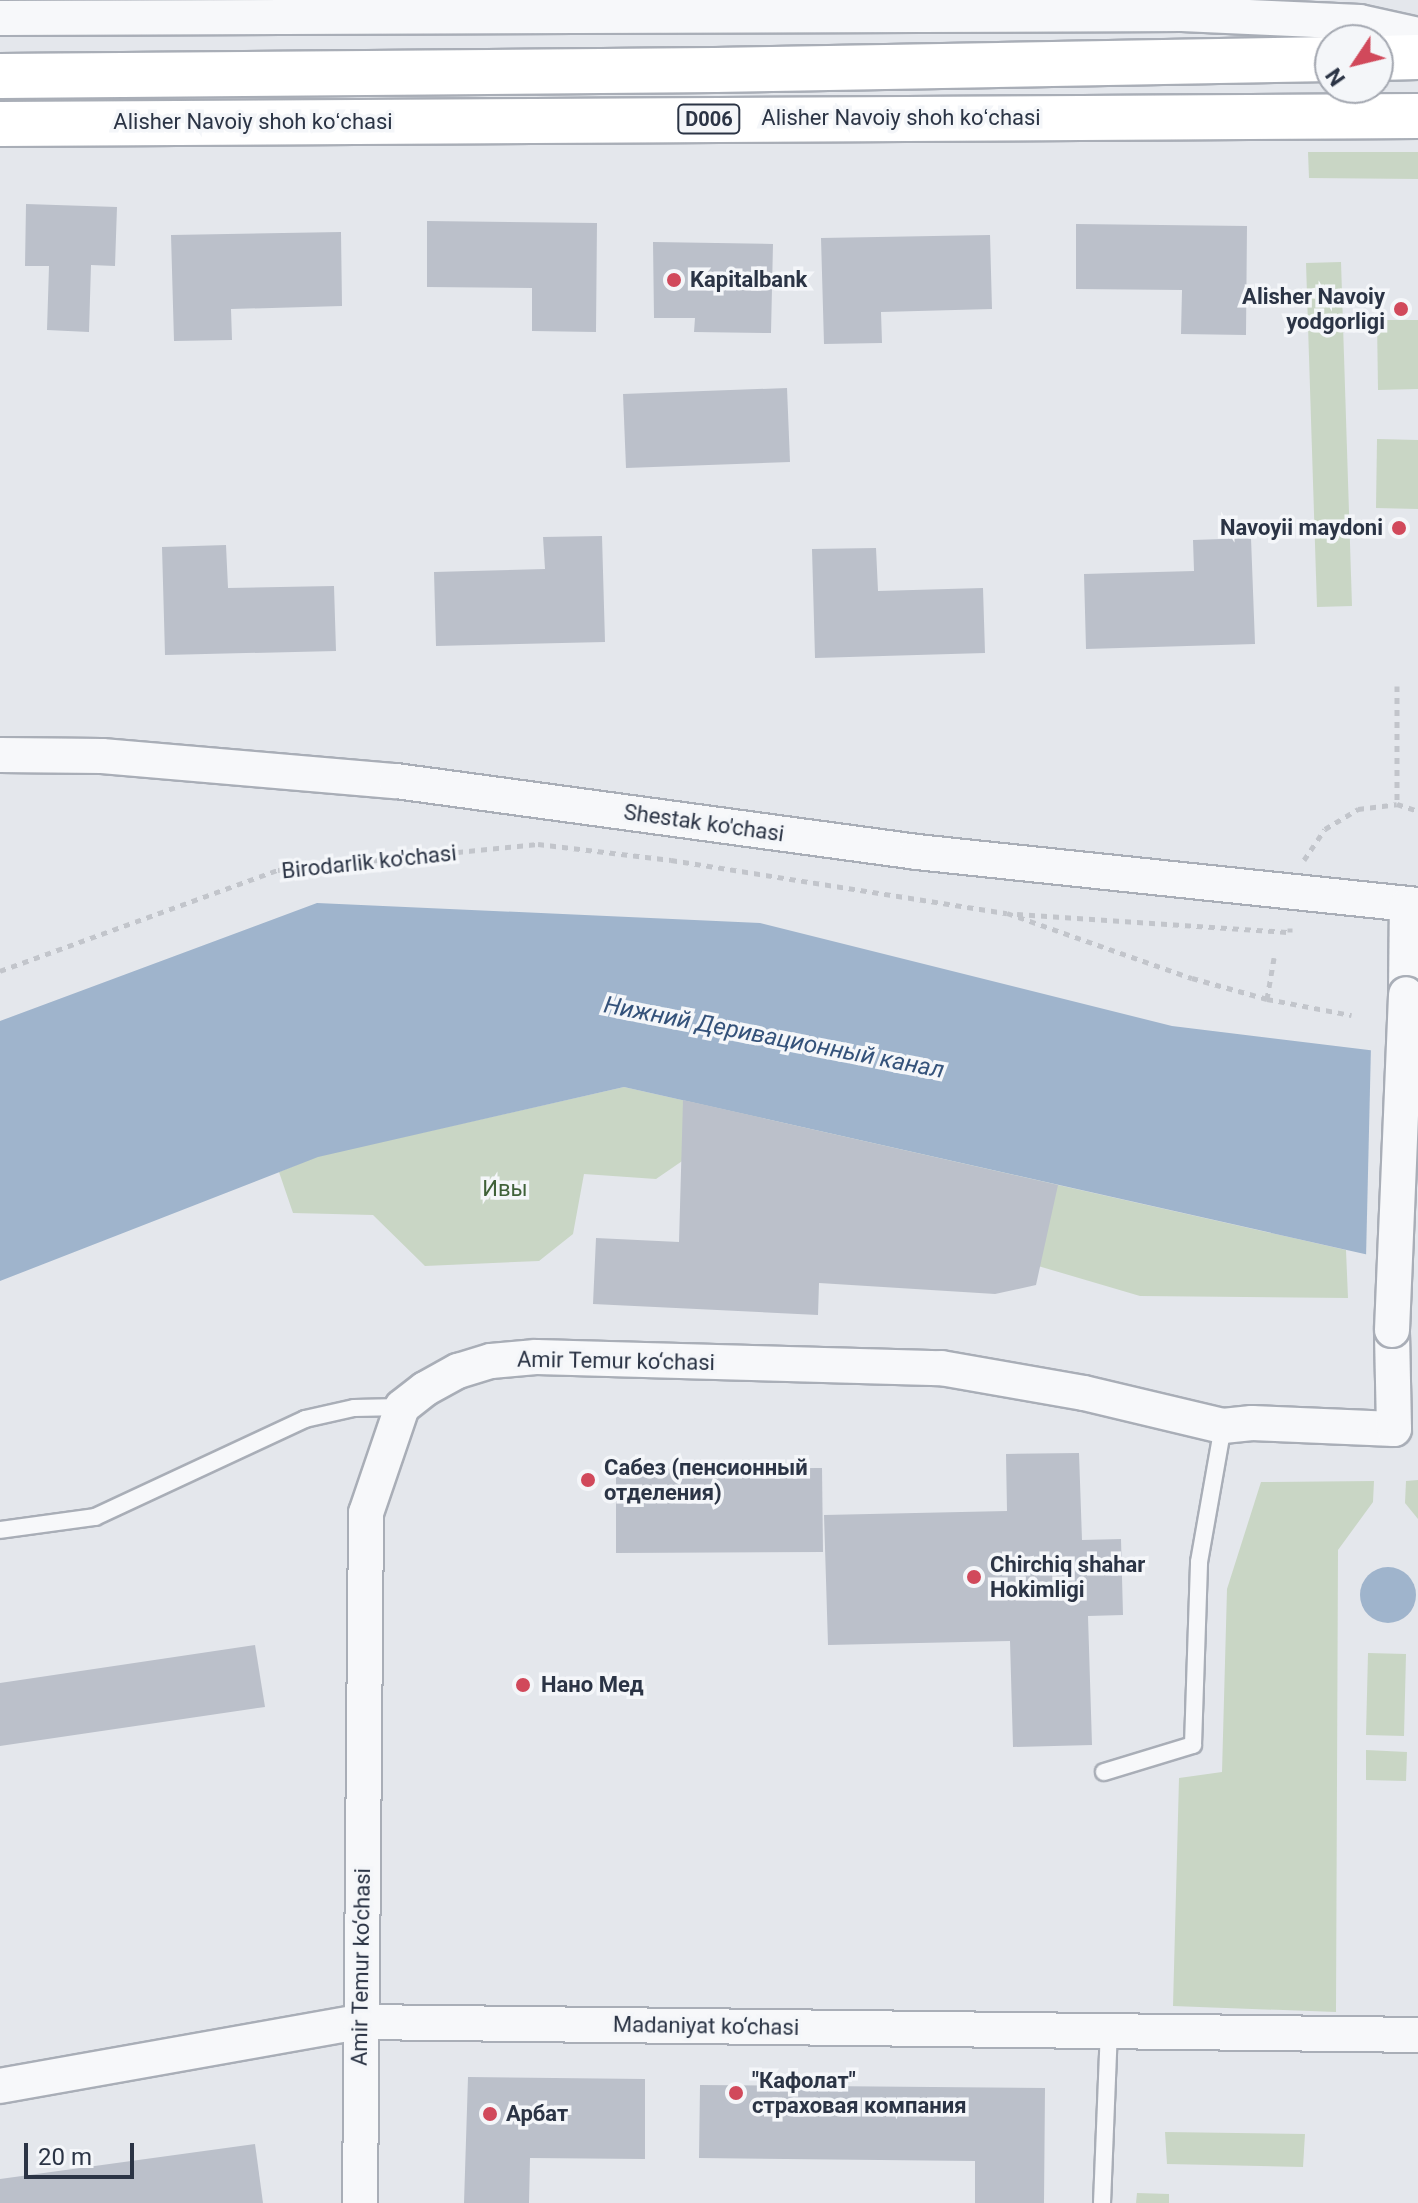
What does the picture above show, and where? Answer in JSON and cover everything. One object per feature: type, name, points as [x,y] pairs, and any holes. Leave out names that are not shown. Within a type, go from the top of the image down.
[{"type":"main road","points":[[1394,58],[1418,57]]},
{"type":"main road","name":"D006","points":[[0,76],[715,70],[1314,59]]},
{"type":"main road","name":"Alisher Navoiy shoh koʻchasi","points":[[0,124],[1418,116]]},
{"type":"street","points":[[0,18],[1182,14],[1360,22],[1418,35]]},
{"type":"street","name":"Shestak ko'chasi","points":[[0,755],[102,756],[396,781],[917,852],[1413,905]]},
{"type":"street","name":"Amir Temur ko‘chasi","points":[[360,2203],[366,1513],[402,1407],[458,1371],[491,1361],[536,1357],[941,1368],[1084,1393],[1223,1426],[1252,1423],[1406,1429],[1392,1330],[1406,994],[1413,905]]},
{"type":"street","name":"Madaniyat ko‘chasi","points":[[0,2086],[360,2022],[1418,2035]]},
{"type":"lane","points":[[0,1530],[95,1517],[305,1419],[354,1408],[402,1407]]},
{"type":"lane","points":[[1104,1772],[1193,1745],[1199,1562],[1223,1426]]},
{"type":"lane","points":[[1102,2203],[1109,2029]]},
{"type":"path","points":[[1397,686],[1397,804]]},
{"type":"path","points":[[1301,865],[1325,829],[1358,809],[1397,804],[1418,811]]},
{"type":"path","name":"Birodarlik ko'chasi","points":[[0,971],[278,870],[538,844],[611,852],[1007,913]]},
{"type":"path","points":[[1007,913],[1290,932]]},
{"type":"path","points":[[1007,913],[1192,978],[1267,999],[1351,1015]]},
{"type":"path","points":[[1267,999],[1274,958]]},
{"type":"green space","points":[[1308,152],[1418,152],[1418,179],[1309,178]]},
{"type":"green space","points":[[1341,262],[1352,606],[1317,607],[1306,263]]},
{"type":"green space","points":[[1377,320],[1418,320],[1418,389],[1378,390]]},
{"type":"green space","points":[[1377,439],[1418,440],[1418,509],[1376,508]]},
{"type":"green space","name":"Ивы","points":[[624,1087],[1346,1250],[1348,1298],[1140,1296],[821,1202],[707,1144],[656,1179],[584,1174],[573,1234],[539,1261],[425,1266],[373,1215],[293,1213],[279,1172],[318,1156]]},
{"type":"green space","points":[[1418,1480],[1418,1519],[1405,1503],[1406,1481]]},
{"type":"green space","points":[[1374,1481],[1373,1502],[1338,1550],[1336,2012],[1173,2006],[1179,1778],[1222,1772],[1227,1589],[1261,1482]]},
{"type":"green space","points":[[1368,1653],[1406,1654],[1404,1736],[1366,1735]]},
{"type":"green space","points":[[1366,1750],[1407,1752],[1406,1781],[1366,1780]]},
{"type":"green space","points":[[1165,2132],[1305,2134],[1303,2167],[1167,2164]]},
{"type":"green space","points":[[1137,2193],[1169,2194],[1169,2203],[1136,2203]]},
{"type":"water","name":"Нижний Деривационный канал","points":[[317,903],[760,923],[1172,1026],[1418,1056],[1418,1266],[624,1087],[318,1157],[0,1281],[0,1021]]},
{"type":"water","points":[[1388,1567],[1408,1575],[1416,1595],[1408,1615],[1388,1623],[1368,1615],[1360,1595],[1368,1575]]},
{"type":"pier","points":[[1371,1046],[1418,1052],[1418,1270],[1366,1258]]},
{"type":"building","points":[[26,204],[117,207],[115,266],[91,265],[89,332],[47,330],[49,266],[25,266]]},
{"type":"building","points":[[427,221],[597,223],[596,332],[532,331],[532,288],[427,287]]},
{"type":"building","points":[[1076,224],[1247,226],[1246,335],[1181,334],[1182,290],[1076,289]]},
{"type":"building","points":[[341,232],[342,306],[231,309],[232,340],[174,341],[171,235]]},
{"type":"building","points":[[990,235],[992,309],[881,312],[882,343],[824,344],[821,238]]},
{"type":"building","points":[[653,242],[773,244],[771,333],[694,332],[695,318],[654,318]]},
{"type":"building","points":[[787,388],[790,462],[626,468],[623,394]]},
{"type":"building","points":[[602,536],[605,642],[436,646],[434,572],[545,569],[543,537]]},
{"type":"building","points":[[1251,538],[1255,644],[1086,649],[1084,574],[1194,571],[1193,540]]},
{"type":"building","points":[[226,545],[228,588],[334,586],[336,651],[165,655],[162,547]]},
{"type":"building","points":[[876,548],[878,591],[983,588],[985,653],[815,658],[812,549]]},
{"type":"building","points":[[683,1100],[1058,1185],[1036,1285],[995,1294],[819,1283],[818,1315],[593,1304],[596,1238],[679,1242]]},
{"type":"building","name":"Chirchiq shahar Hokimligi","points":[[1079,1453],[1082,1540],[1121,1539],[1123,1615],[1088,1616],[1092,1745],[1013,1747],[1010,1641],[828,1645],[824,1515],[1007,1511],[1006,1454]]},
{"type":"building","points":[[822,1468],[823,1552],[616,1553],[616,1469]]},
{"type":"building","points":[[255,1645],[265,1707],[0,1746],[0,1683]]},
{"type":"building","points":[[468,2077],[645,2079],[645,2159],[530,2158],[529,2203],[464,2203]]},
{"type":"building","points":[[700,2085],[1045,2088],[1044,2203],[975,2203],[975,2161],[699,2158]]},
{"type":"building","points":[[255,2144],[263,2203],[0,2203],[0,2179]]},
{"type":"place","name":"Kapitalbank","points":[[674,280]]},
{"type":"place","name":"Alisher Navoiy yodgorligi","points":[[1401,309]]},
{"type":"place","name":"Navoyii maydoni","points":[[1399,528]]},
{"type":"place","name":"Сабез (пенсионный отделения)","points":[[588,1480]]},
{"type":"place","name":"Chirchiq shahar Hokimligi","points":[[974,1577]]},
{"type":"place","name":"Нано Мед","points":[[523,1685]]},
{"type":"place","name":"\"Кафолат\" страховая компания","points":[[736,2093]]},
{"type":"place","name":"Арбат","points":[[490,2114]]}]
